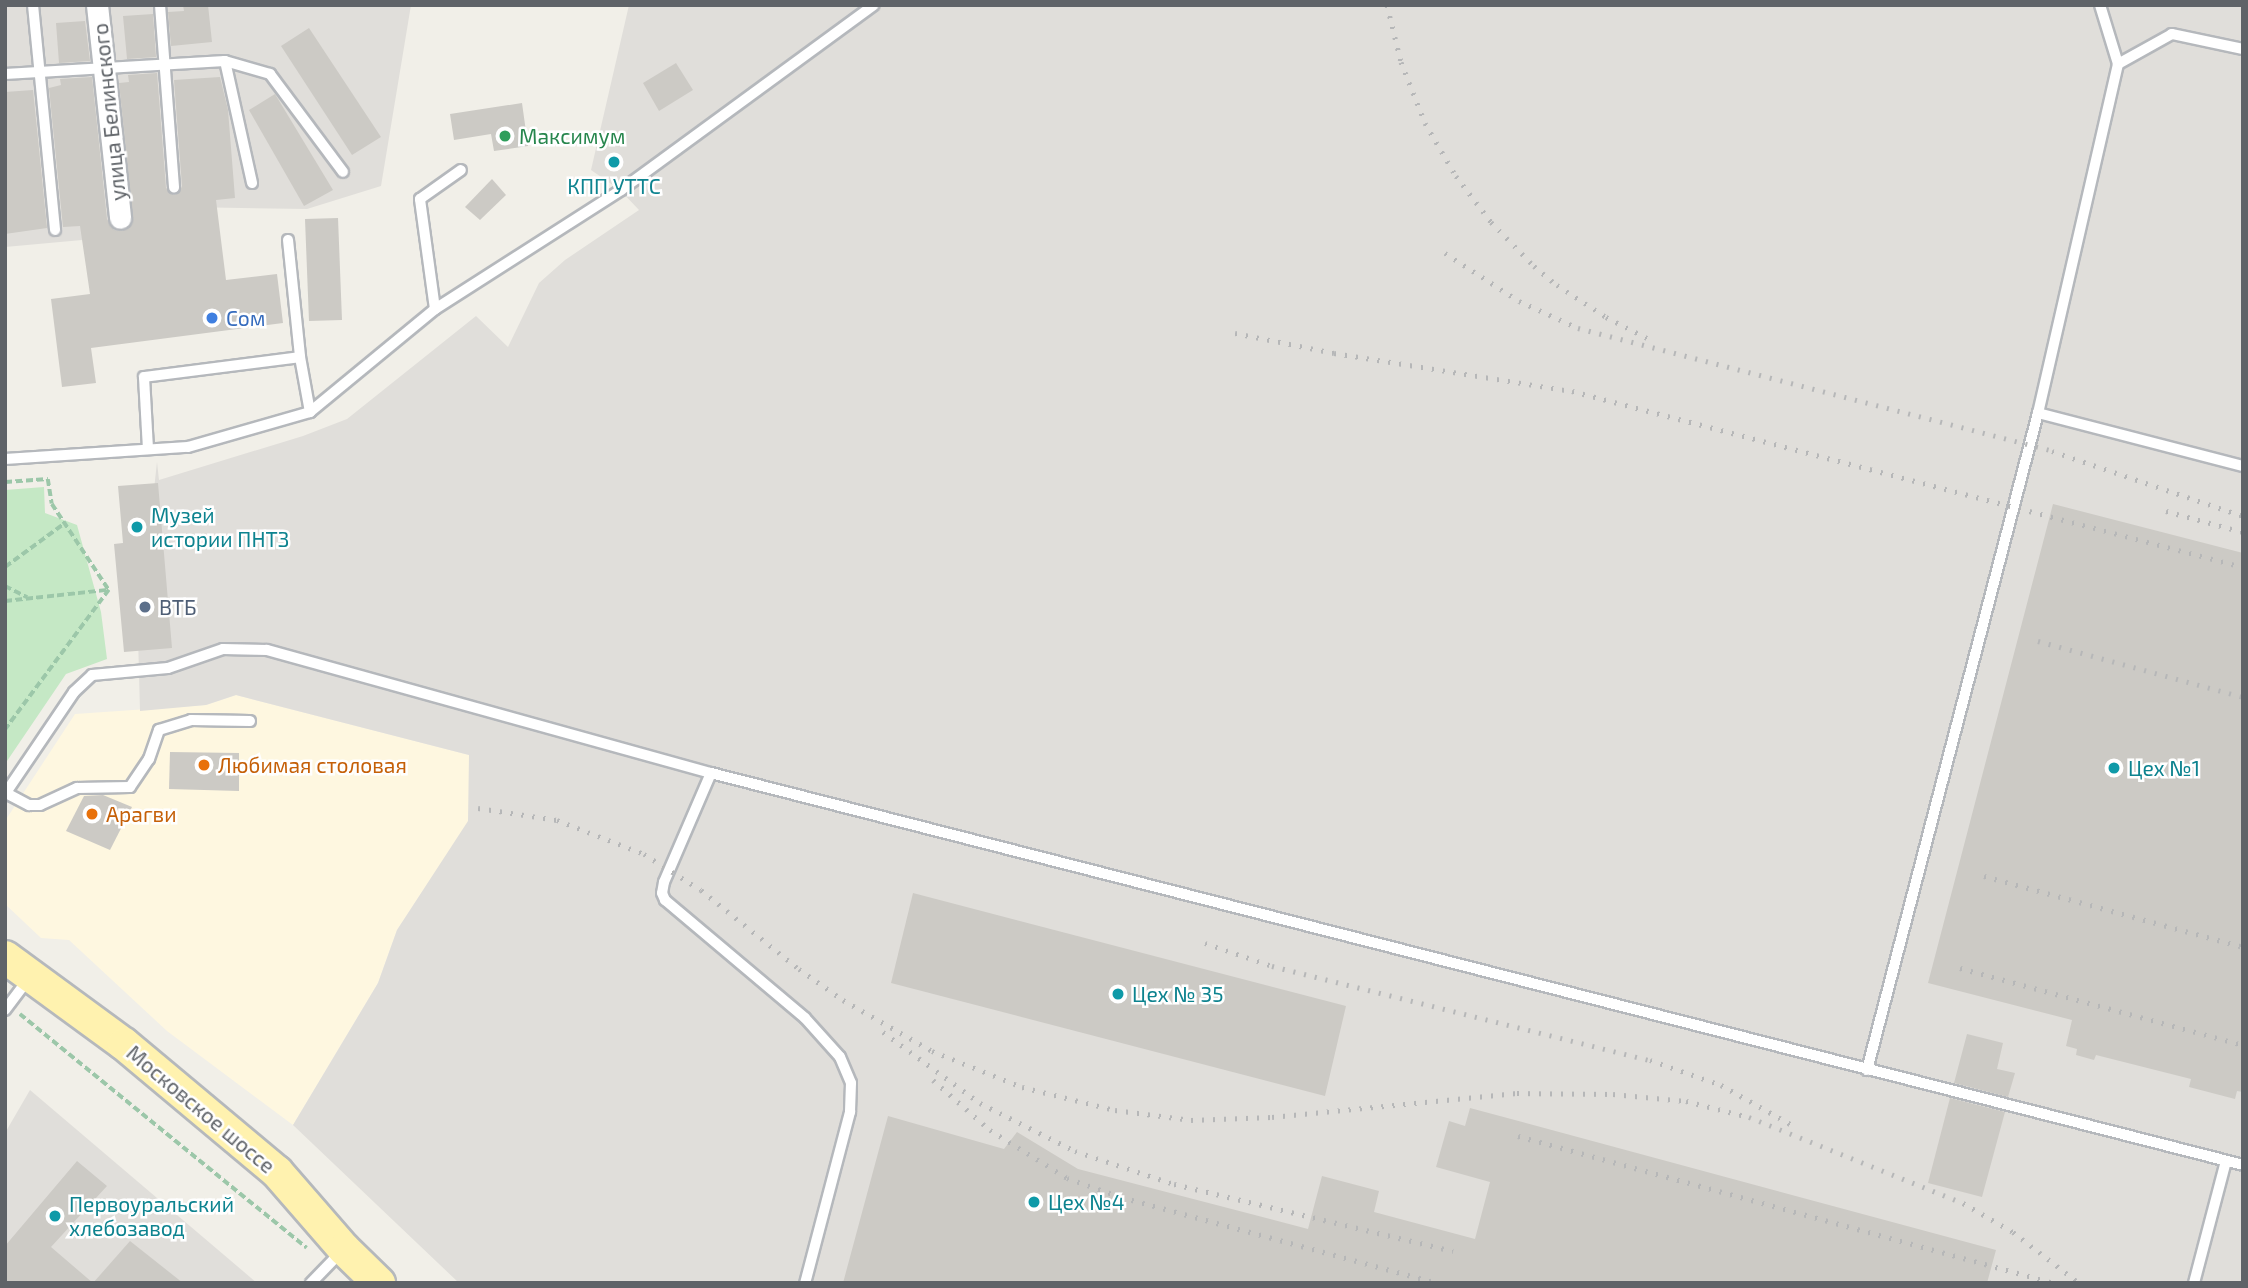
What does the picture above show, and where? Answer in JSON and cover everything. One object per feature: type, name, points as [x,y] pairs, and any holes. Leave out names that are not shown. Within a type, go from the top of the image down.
[{"type":"main road","name":"Московское шоссе","points":[[5,957],[124,1044],[277,1172],[336,1257],[379,1283]]},
{"type":"street","name":"улица Белинского","points":[[97,5],[120,218]]},
{"type":"lane","points":[[33,5],[55,230]]},
{"type":"lane","points":[[160,5],[174,187]]},
{"type":"lane","points":[[5,459],[188,447],[310,412],[435,309],[621,190],[874,5]]},
{"type":"lane","points":[[1867,1070],[2038,414],[2118,64],[2100,5]]},
{"type":"lane","points":[[2118,64],[2172,34],[2243,49]]},
{"type":"lane","points":[[5,75],[225,61],[270,74],[343,172]]},
{"type":"lane","points":[[225,61],[251,183]]},
{"type":"lane","points":[[435,309],[420,199],[461,170]]},
{"type":"lane","points":[[288,240],[300,357],[310,412]]},
{"type":"lane","points":[[148,449],[144,377],[300,357]]},
{"type":"lane","points":[[2038,414],[2243,466]]},
{"type":"lane","points":[[250,721],[191,720],[159,730],[149,759],[130,787],[77,788],[40,805],[29,806],[6,794],[74,692],[92,675],[104,671],[168,667],[223,649],[243,647],[277,652],[711,773],[2243,1166]]},
{"type":"lane","points":[[711,773],[664,882],[662,893],[671,908],[805,1018],[840,1057],[851,1083],[850,1112],[804,1283]]},
{"type":"lane","points":[[7,1007],[31,976]]},
{"type":"lane","points":[[2194,1283],[2226,1161]]},
{"type":"lane","points":[[311,1283],[336,1257]]},
{"type":"path","points":[[5,482],[48,479],[52,504],[109,590]]},
{"type":"path","points":[[5,567],[65,523]]},
{"type":"path","points":[[5,586],[29,598]]},
{"type":"path","points":[[5,601],[109,590]]},
{"type":"path","points":[[5,730],[109,590]]},
{"type":"path","points":[[7,1007],[336,1257]]},
{"type":"shaded area","points":[[5,5],[411,5],[381,186],[307,209],[184,207],[82,240],[5,247]]},
{"type":"shaded area","points":[[629,5],[2243,5],[2243,1283],[459,1283],[293,1125],[378,983],[397,930],[468,821],[469,755],[236,695],[206,705],[140,711],[138,636],[157,462],[159,480],[303,436],[347,419],[476,316],[508,347],[539,283],[565,260],[639,210],[620,190],[591,170]]},
{"type":"shaded area","points":[[236,695],[469,755],[469,821],[397,930],[378,983],[293,1125],[167,1031],[69,940],[41,938],[5,904],[5,821],[75,714],[206,705]]},
{"type":"shaded area","name":"Первоуральский хлебозавод","points":[[30,1090],[257,1283],[5,1283],[5,1133]]},
{"type":"green space","points":[[44,487],[45,513],[77,525],[101,612],[107,659],[66,674],[5,764],[5,490]]},
{"type":"building","points":[[183,5],[208,5],[212,42],[171,46],[168,12],[184,11]]},
{"type":"building","points":[[153,14],[156,57],[127,59],[123,16]]},
{"type":"building","points":[[85,21],[90,61],[59,63],[56,23]]},
{"type":"building","points":[[309,28],[381,137],[352,155],[281,46]]},
{"type":"building","points":[[676,63],[693,90],[659,111],[643,83]]},
{"type":"building","points":[[157,73],[166,188],[174,195],[179,193],[182,186],[174,80],[220,77],[228,110],[235,198],[216,200],[226,280],[277,274],[283,323],[91,348],[96,383],[62,387],[51,299],[90,294],[80,226],[63,227],[49,88],[61,85],[60,79],[92,77],[107,219],[114,230],[122,231],[132,224],[133,217],[119,83],[129,82],[128,75]]},
{"type":"building","points":[[33,90],[47,228],[5,234],[5,92]]},
{"type":"building","points":[[275,94],[333,190],[304,206],[249,110]]},
{"type":"building","points":[[522,103],[528,146],[494,151],[491,134],[454,140],[450,114]]},
{"type":"building","points":[[492,179],[506,195],[480,220],[465,207]]},
{"type":"building","points":[[338,218],[342,320],[309,321],[305,219]]},
{"type":"building","points":[[158,483],[172,648],[124,652],[114,544],[123,543],[118,486]]},
{"type":"building","name":"Цех №1","points":[[2053,504],[2243,553],[2243,1092],[2237,1091],[2235,1099],[2189,1087],[2191,1079],[2096,1055],[2094,1060],[2076,1055],[2077,1049],[2066,1046],[2072,1020],[1928,983]]},
{"type":"building","points":[[170,752],[239,753],[239,791],[169,789]]},
{"type":"building","points":[[103,795],[132,807],[110,850],[66,831],[84,796]]},
{"type":"building","name":"Цех № 35","points":[[913,893],[1346,1006],[1325,1096],[891,983]]},
{"type":"building","points":[[1967,1034],[2003,1043],[1997,1069],[2015,1073],[2008,1097],[1954,1083]]},
{"type":"building","points":[[1950,1098],[2005,1112],[1982,1197],[1928,1183]]},
{"type":"building","name":"Цех №4","points":[[1470,1108],[1996,1250],[1987,1283],[843,1283],[888,1116],[1004,1149],[1017,1132],[1078,1169],[1308,1229],[1322,1176],[1379,1191],[1374,1212],[1475,1239],[1490,1182],[1436,1167],[1449,1121],[1465,1126]]},
{"type":"building","name":"Первоуральский хлебозавод","points":[[77,1161],[107,1186],[51,1247],[93,1283],[5,1283],[5,1246]]},
{"type":"building","name":"Первоуральский хлебозавод","points":[[130,1241],[183,1283],[93,1283]]},
{"type":"railway","points":[[1387,5],[1401,62],[1425,123],[1456,176],[1491,222],[1534,266],[1557,285],[1606,317],[1649,339]]},
{"type":"railway","points":[[1445,253],[1519,301],[1578,328],[2052,451],[2243,516]]},
{"type":"railway","points":[[1235,333],[1334,353],[1572,391],[2243,567]]},
{"type":"railway","points":[[2166,511],[2243,532]]},
{"type":"railway","points":[[2038,641],[2243,697]]},
{"type":"railway","points":[[478,808],[557,820],[644,854],[701,890],[799,969],[843,1000],[932,1051],[1022,1087],[1115,1110],[1191,1120],[1272,1117],[1517,1093],[1613,1094],[1686,1101],[1749,1117],[1963,1203],[2013,1232],[2079,1283]]},
{"type":"railway","points":[[1984,876],[2243,947]]},
{"type":"railway","points":[[1205,943],[1272,966],[1650,1060],[1721,1085],[1792,1125]]},
{"type":"railway","points":[[1960,968],[2243,1045]]},
{"type":"railway","points":[[883,1032],[980,1103],[1075,1151],[1174,1184],[1453,1251]]},
{"type":"railway","points":[[933,1080],[990,1130],[1067,1178],[1121,1197],[1438,1283]]},
{"type":"railway","points":[[1518,1136],[2054,1283]]},
{"type":"place","name":"Максимум","points":[[505,136]]},
{"type":"place","name":"КПП УТТС","points":[[614,162]]},
{"type":"place","name":"Сом","points":[[212,318]]},
{"type":"place","name":"Музей истории ПНТЗ","points":[[137,527]]},
{"type":"place","name":"ВТБ","points":[[145,607]]},
{"type":"place","name":"Любимая столовая","points":[[204,765]]},
{"type":"place","name":"Цех №1","points":[[2114,768]]},
{"type":"place","name":"Арагви","points":[[92,814]]},
{"type":"place","name":"Цех № 35","points":[[1118,994]]},
{"type":"place","name":"Цех №4","points":[[1034,1202]]},
{"type":"place","name":"Первоуральский хлебозавод","points":[[55,1216]]}]
